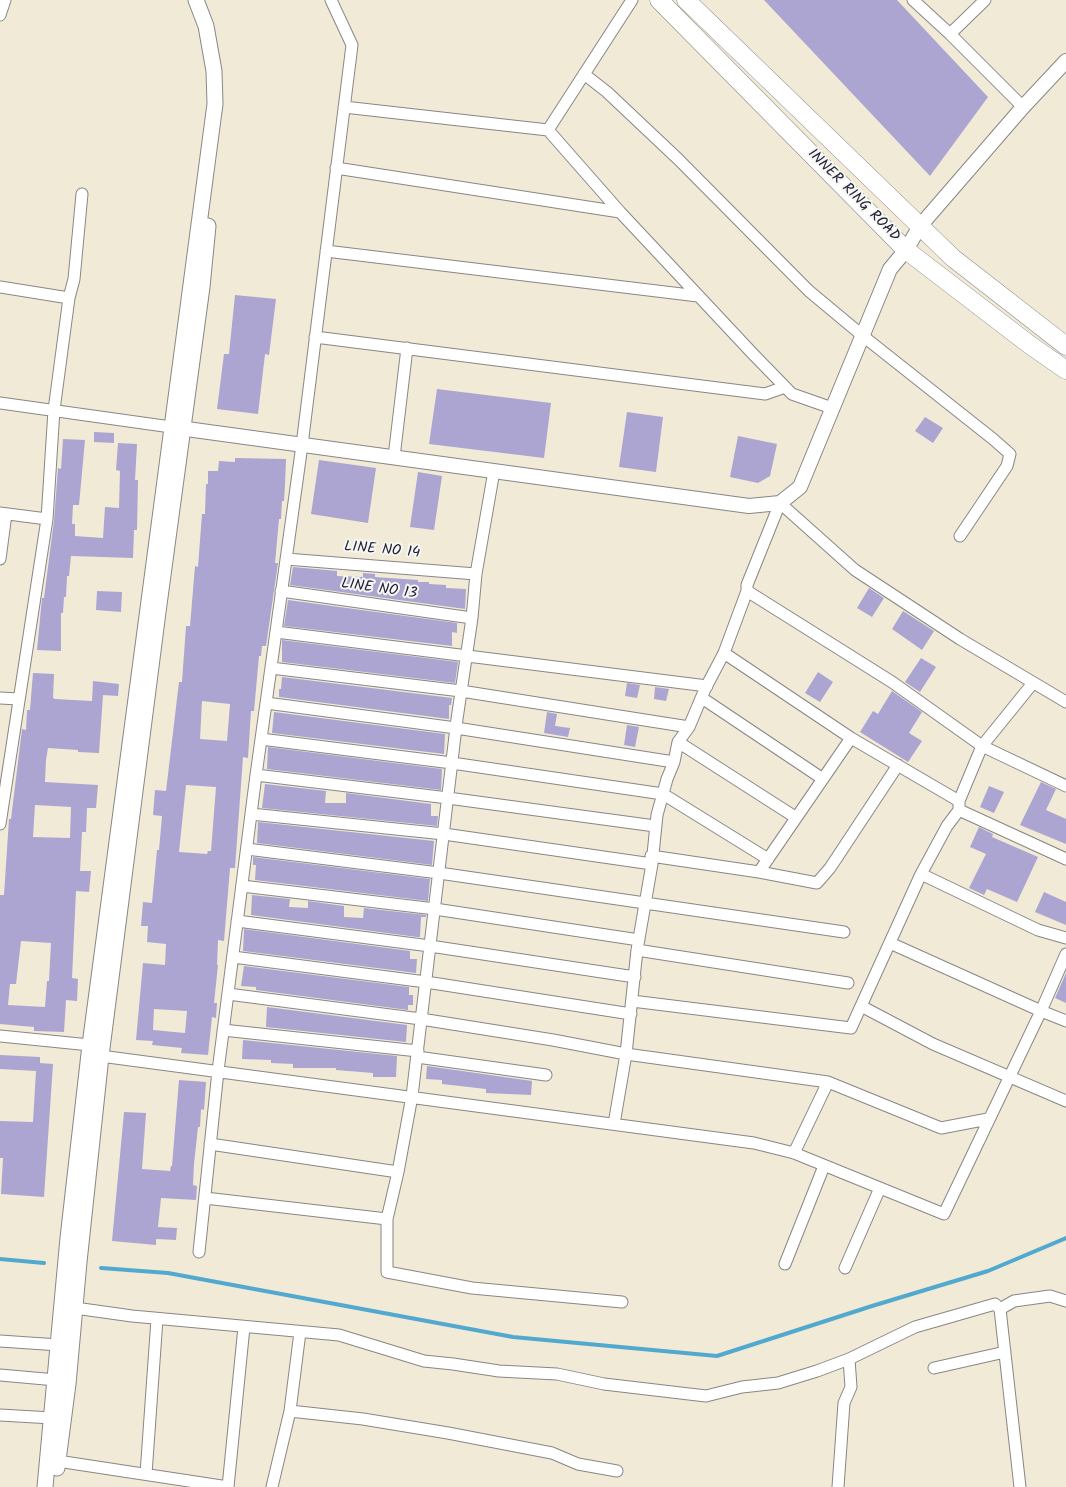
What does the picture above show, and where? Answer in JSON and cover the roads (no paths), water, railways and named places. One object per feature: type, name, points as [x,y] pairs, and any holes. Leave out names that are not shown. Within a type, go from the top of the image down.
[{"type":"highway","name":"INNER RING ROAD","points":[[659,0],[906,250],[1030,345],[1066,370]]},
{"type":"highway","name":"INNER RING ROAD","points":[[686,0],[952,258],[1066,346]]},
{"type":"main road","points":[[55,1487],[52,1418],[59,1345],[73,1261],[94,1051],[177,427],[215,104],[214,71],[206,26],[196,0]]},
{"type":"main road","points":[[177,427],[202,288],[210,202],[220,137],[223,80],[216,36],[204,0]]},
{"type":"main road","points":[[45,1487],[53,1460],[68,1384],[76,1308],[73,1261]]},
{"type":"street","points":[[0,15],[5,0]]},
{"type":"street","points":[[199,1252],[223,1030],[270,668],[302,445],[352,45],[331,0]]},
{"type":"street","points":[[548,130],[632,0]]},
{"type":"street","points":[[914,0],[1022,107]]},
{"type":"street","points":[[950,34],[984,0]]},
{"type":"street","points":[[614,1124],[626,1054],[638,945],[657,815],[674,762],[678,742],[689,727],[724,653],[747,591],[747,585],[780,503],[800,487],[890,269],[906,250],[920,226],[1022,107],[1066,62]]},
{"type":"street","points":[[584,74],[607,92],[670,152],[809,291],[994,439],[1010,454],[1007,466],[960,536]]},
{"type":"street","points":[[344,107],[548,130],[620,212],[792,394],[832,408]]},
{"type":"street","points":[[336,168],[620,212]]},
{"type":"street","points":[[0,824],[47,519],[54,410],[74,279],[82,194]]},
{"type":"street","points":[[326,251],[698,296]]},
{"type":"street","points":[[0,288],[70,298]]},
{"type":"street","points":[[315,337],[765,394],[785,387]]},
{"type":"street","points":[[394,457],[408,348]]},
{"type":"street","points":[[0,403],[749,506],[780,503],[855,570],[960,639],[1066,702]]},
{"type":"street","points":[[494,471],[476,574],[412,1096],[387,1219],[387,1272],[472,1288],[622,1302]]},
{"type":"street","points":[[0,559],[3,514],[47,519]]},
{"type":"street","name":"LINE NO 14","points":[[286,558],[476,574]]},
{"type":"street","name":"LINE NO 13","points":[[281,591],[472,618]]},
{"type":"street","points":[[747,591],[892,682],[982,746],[1066,786]]},
{"type":"street","points":[[276,632],[707,686]]},
{"type":"street","points":[[724,653],[851,738],[959,805],[1066,859]]},
{"type":"street","points":[[270,668],[461,691],[689,727]]},
{"type":"street","points":[[632,1001],[851,1028],[922,874],[946,826],[959,805],[982,746],[1033,683]]},
{"type":"street","points":[[0,698],[19,699]]},
{"type":"street","points":[[702,698],[823,779]]},
{"type":"street","points":[[266,704],[456,728],[674,762]]},
{"type":"street","points":[[759,872],[851,738]]},
{"type":"street","points":[[261,739],[452,763],[663,794],[768,859]]},
{"type":"street","points":[[678,742],[795,817]]},
{"type":"street","points":[[251,814],[444,834],[759,872],[817,883],[830,868],[898,766]]},
{"type":"street","points":[[256,775],[656,826]]},
{"type":"street","points":[[247,849],[439,873],[844,932]]},
{"type":"street","points":[[922,874],[1038,930],[1066,938]]},
{"type":"street","points":[[242,886],[435,909],[848,983]]},
{"type":"street","points":[[237,921],[430,946],[635,977]]},
{"type":"street","points":[[890,944],[1066,1021]]},
{"type":"street","points":[[0,1036],[218,1071],[754,1143],[794,1153],[944,1214],[1041,1011],[1066,954]]},
{"type":"street","points":[[233,957],[426,982],[631,1014]]},
{"type":"street","points":[[228,994],[421,1019],[553,1040],[626,1054],[828,1082],[942,1128],[988,1120]]},
{"type":"street","points":[[861,1006],[933,1044],[1066,1101]]},
{"type":"street","points":[[223,1030],[417,1054],[546,1075]]},
{"type":"street","points":[[794,1153],[828,1082]]},
{"type":"street","points":[[210,1144],[398,1172]]},
{"type":"street","points":[[785,1264],[824,1166]]},
{"type":"street","points":[[845,1268],[880,1188]]},
{"type":"street","points":[[205,1198],[387,1219]]},
{"type":"street","points":[[1000,1309],[1014,1301],[1050,1296],[1066,1301]]},
{"type":"street","points":[[76,1308],[157,1319],[339,1335],[424,1361],[499,1371],[557,1374],[604,1384],[706,1396],[742,1387],[778,1383],[817,1371],[849,1360],[914,1327],[995,1304],[1000,1309],[1020,1487]]},
{"type":"street","points":[[152,1479],[157,1319]]},
{"type":"street","points":[[53,1460],[152,1479],[225,1487],[244,1327]]},
{"type":"street","points":[[272,1487],[290,1410],[300,1332]]},
{"type":"street","points":[[0,1341],[59,1345]]},
{"type":"street","points":[[934,1368],[1005,1352]]},
{"type":"street","points":[[838,1487],[844,1403],[851,1386],[849,1360]]},
{"type":"street","points":[[0,1375],[56,1380]]},
{"type":"street","points":[[290,1410],[363,1419],[458,1435],[552,1453],[578,1464],[617,1471]]},
{"type":"street","points":[[0,1415],[52,1418]]},
{"type":"waterway","points":[[101,1268],[168,1273],[513,1337],[717,1356],[988,1271],[1066,1238]]},
{"type":"waterway","points":[[0,1259],[44,1263]]}]
